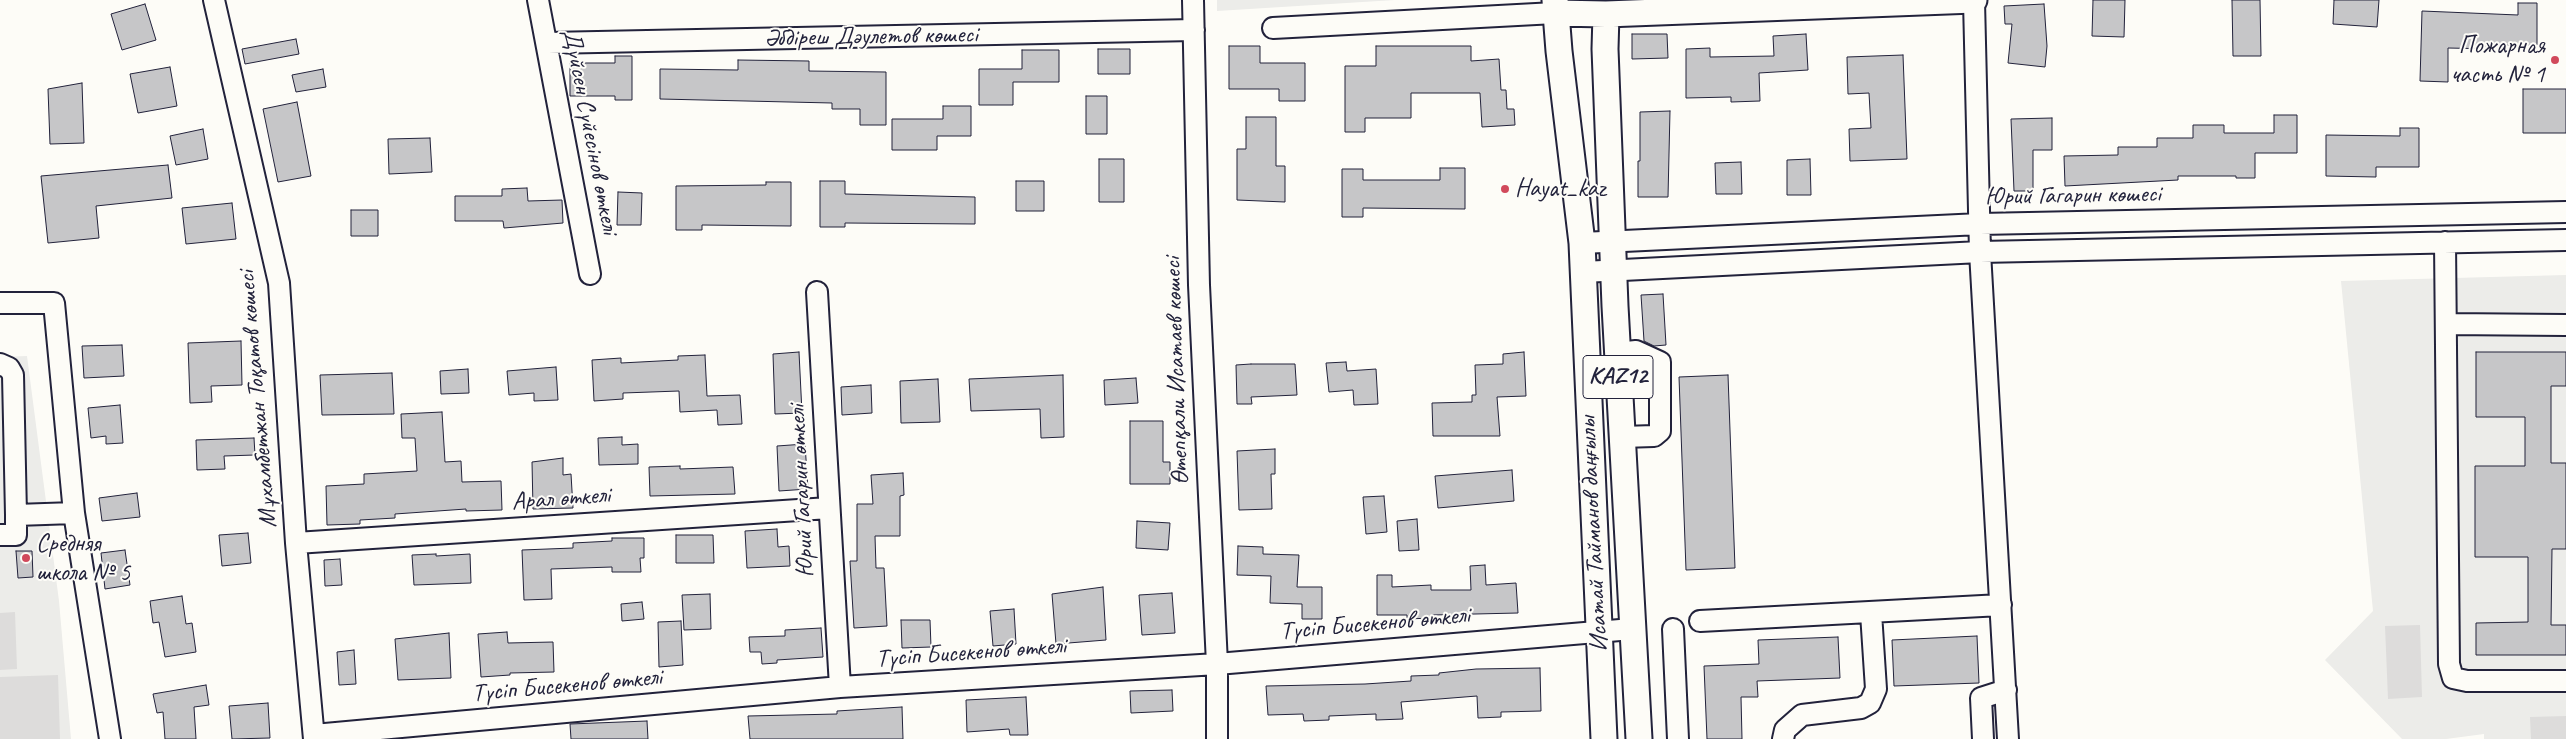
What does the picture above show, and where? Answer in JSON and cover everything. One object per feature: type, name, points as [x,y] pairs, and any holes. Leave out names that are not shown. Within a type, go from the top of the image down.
[{"type":"main road","points":[[1555,6],[1606,14],[1974,0]]},
{"type":"main road","name":"Исатай Тайманов даңғылы","points":[[1555,6],[1582,243],[1604,739]]},
{"type":"main road","name":"Исатай Тайманов даңғылы","points":[[1606,14],[1605,49],[1617,353],[1639,739]]},
{"type":"street","name":"Мұхамбетжан Тоқатов көшесі","points":[[214,0],[279,283],[296,543],[314,737]]},
{"type":"street","name":"Дүйсен Сүйесінов өткелі","points":[[538,0],[548,43],[590,274]]},
{"type":"street","name":"Өтепқали Исатаев көшесі","points":[[1193,0],[1199,285],[1218,664],[1217,739]]},
{"type":"street","points":[[1974,0],[1980,252],[2008,739]]},
{"type":"street","points":[[1273,28],[1555,6]]},
{"type":"street","name":"Әбдіреш Дәулетов көшесі","points":[[548,43],[1194,30]]},
{"type":"street","name":"Юрий Гагарин көшесі","points":[[1582,243],[1980,224],[2566,212]]},
{"type":"street","points":[[1583,272],[1980,252],[2566,240]]},
{"type":"street","points":[[2445,242],[2449,664],[2453,678],[2467,681],[2566,681]]},
{"type":"street","name":"Юрий Гагарин өткелі","points":[[817,292],[840,688]]},
{"type":"street","points":[[0,303],[54,303],[74,513],[110,739]]},
{"type":"street","points":[[2446,324],[2566,325]]},
{"type":"street","points":[[1617,353],[1636,352],[1660,362],[1660,431],[1654,436],[1622,437]]},
{"type":"street","points":[[0,364],[9,368],[13,375],[16,515],[16,535],[0,535]]},
{"type":"street","name":"Арал өткелі","points":[[296,543],[829,508]]},
{"type":"street","points":[[16,515],[74,513]]},
{"type":"street","points":[[1700,621],[2001,605]]},
{"type":"street","points":[[1783,739],[1785,730],[1802,715],[1861,708],[1870,703],[1876,689],[1871,613]]},
{"type":"street","name":"Түсіп Бисекенов өткелі","points":[[314,737],[840,688],[1218,664],[1632,629]]},
{"type":"street","points":[[1673,629],[1678,739]]},
{"type":"street","points":[[1982,739],[1981,698],[2006,690]]},
{"type":"shaded area","points":[[1217,0],[1395,0],[1217,11]]},
{"type":"shaded area","points":[[2566,275],[2566,739],[2484,739],[2484,734],[2446,739],[2402,739],[2325,660],[2373,611],[2341,281]]},
{"type":"shaded area","name":"Средняя школа № 5","points":[[27,356],[59,601],[71,739],[0,739],[0,357]]},
{"type":"shaded area","points":[[15,612],[17,669],[0,670],[0,613]]},
{"type":"shaded area","points":[[2420,625],[2422,697],[2388,699],[2385,626]]},
{"type":"shaded area","points":[[58,675],[60,739],[0,739],[0,677]]},
{"type":"shaded area","points":[[2566,716],[2566,739],[2531,739],[2530,717]]},
{"type":"building","points":[[2093,0],[2125,0],[2124,37],[2092,36]]},
{"type":"building","points":[[2232,0],[2260,0],[2261,56],[2233,56]]},
{"type":"building","points":[[2334,0],[2379,0],[2377,27],[2333,24]]},
{"type":"building","points":[[2518,3],[2537,3],[2537,45],[2495,45],[2495,49],[2448,48],[2448,82],[2420,81],[2422,11],[2518,15]]},
{"type":"building","points":[[145,4],[156,40],[122,50],[111,14]]},
{"type":"building","points":[[2044,4],[2047,46],[2045,67],[2008,63],[2012,24],[2005,24],[2004,6]]},
{"type":"building","points":[[1632,34],[1667,34],[1668,58],[1632,59]]},
{"type":"building","points":[[1806,34],[1808,70],[1759,73],[1760,101],[1731,102],[1731,97],[1686,98],[1686,49],[1710,48],[1710,57],[1774,56],[1773,36]]},
{"type":"building","points":[[296,39],[299,54],[245,64],[242,49]]},
{"type":"building","points":[[1229,46],[1260,46],[1260,63],[1305,63],[1305,101],[1279,101],[1279,89],[1229,89]]},
{"type":"building","points":[[1376,46],[1471,46],[1471,61],[1499,59],[1501,90],[1506,90],[1507,109],[1514,109],[1515,125],[1482,127],[1480,93],[1411,93],[1411,118],[1365,118],[1365,132],[1345,132],[1345,66],[1376,66]]},
{"type":"building","points":[[1098,49],[1130,49],[1130,74],[1098,74]]},
{"type":"building","points":[[1022,50],[1059,50],[1059,82],[1013,82],[1013,105],[979,105],[979,69],[1022,69]]},
{"type":"building","points":[[1903,55],[1907,159],[1850,161],[1849,129],[1871,128],[1869,93],[1848,94],[1847,57]]},
{"type":"building","points":[[615,56],[632,56],[632,100],[615,100],[615,96],[570,96],[570,63],[615,63]]},
{"type":"building","points":[[738,60],[809,61],[809,71],[886,72],[886,125],[860,125],[860,109],[832,109],[832,103],[660,99],[660,69],[738,70]]},
{"type":"building","points":[[170,67],[177,106],[138,113],[130,74]]},
{"type":"building","points":[[323,69],[326,87],[296,92],[292,75]]},
{"type":"building","points":[[82,83],[84,143],[50,144],[48,89]]},
{"type":"building","points":[[2523,89],[2566,89],[2566,133],[2523,133]]},
{"type":"building","points":[[1086,96],[1107,96],[1107,134],[1086,134]]},
{"type":"building","points":[[297,102],[311,176],[278,182],[263,109]]},
{"type":"building","points":[[943,106],[971,106],[971,136],[937,136],[937,150],[892,150],[892,119],[943,119]]},
{"type":"building","points":[[1670,111],[1668,197],[1638,197],[1640,112]]},
{"type":"building","points":[[2274,115],[2297,115],[2297,153],[2255,153],[2255,178],[2236,178],[2236,176],[2178,176],[2178,180],[2065,186],[2064,156],[2118,155],[2118,147],[2157,147],[2157,138],[2193,138],[2193,125],[2224,125],[2224,133],[2274,133]]},
{"type":"building","points":[[1246,117],[1276,117],[1276,166],[1285,166],[1285,202],[1237,200],[1237,149],[1246,149]]},
{"type":"building","points":[[2052,118],[2052,150],[2033,150],[2033,191],[2014,191],[2011,119]]},
{"type":"building","points":[[2400,128],[2419,128],[2419,167],[2376,167],[2376,177],[2326,176],[2326,135],[2400,136]]},
{"type":"building","points":[[203,129],[208,159],[176,165],[170,136]]},
{"type":"building","points":[[430,138],[432,172],[389,174],[388,139]]},
{"type":"building","points":[[1099,159],[1124,159],[1124,202],[1099,202]]},
{"type":"building","points":[[1810,159],[1811,195],[1787,195],[1787,160]]},
{"type":"building","points":[[1741,162],[1742,194],[1716,194],[1715,163]]},
{"type":"building","points":[[168,165],[172,198],[96,206],[99,238],[48,243],[41,176]]},
{"type":"building","points":[[1440,168],[1465,168],[1465,209],[1363,208],[1363,217],[1342,217],[1342,169],[1363,169],[1363,180],[1440,180]]},
{"type":"building","points":[[820,181],[845,181],[845,194],[975,197],[975,224],[845,223],[845,227],[820,227]]},
{"type":"building","points":[[1016,181],[1044,181],[1044,211],[1016,211]]},
{"type":"building","points":[[766,182],[791,182],[791,226],[702,225],[702,230],[676,230],[676,186],[766,185]]},
{"type":"building","points":[[527,188],[528,201],[562,200],[563,223],[504,228],[503,221],[455,221],[455,196],[502,196],[502,189]]},
{"type":"building","points":[[618,192],[642,193],[641,225],[617,225]]},
{"type":"building","points":[[232,203],[236,239],[186,244],[182,208]]},
{"type":"building","points":[[351,210],[378,210],[378,236],[351,236]]},
{"type":"building","points":[[1663,294],[1666,345],[1654,346],[1644,341],[1641,295]]},
{"type":"building","points":[[241,341],[242,385],[211,386],[212,402],[190,403],[188,343]]},
{"type":"building","points":[[122,345],[124,376],[84,378],[82,346]]},
{"type":"building","points":[[799,352],[802,413],[775,414],[773,354]]},
{"type":"building","points":[[1524,352],[1526,396],[1497,397],[1500,436],[1433,436],[1432,403],[1472,402],[1472,395],[1476,395],[1475,365],[1503,364],[1503,354]]},
{"type":"building","points":[[2476,352],[2566,352],[2566,386],[2551,386],[2551,463],[2566,463],[2566,549],[2552,549],[2551,625],[2566,625],[2566,655],[2476,655],[2476,623],[2528,622],[2528,557],[2475,557],[2475,466],[2525,466],[2525,417],[2476,417]]},
{"type":"building","points":[[705,355],[707,396],[740,395],[742,424],[718,425],[717,410],[680,412],[679,391],[623,393],[623,399],[594,401],[592,360],[621,358],[621,363],[678,360],[678,356]]},
{"type":"building","points":[[1346,362],[1347,371],[1376,369],[1378,404],[1354,405],[1353,390],[1329,392],[1326,363]]},
{"type":"building","points":[[1295,364],[1297,395],[1251,397],[1252,404],[1237,404],[1236,365]]},
{"type":"building","points":[[556,367],[558,400],[534,401],[534,393],[509,395],[507,371]]},
{"type":"building","points":[[468,369],[469,393],[441,394],[440,371]]},
{"type":"building","points":[[392,373],[394,414],[322,415],[320,375]]},
{"type":"building","points":[[1063,375],[1064,437],[1041,438],[1040,409],[971,411],[969,379]]},
{"type":"building","points":[[1728,375],[1735,568],[1686,570],[1679,377]]},
{"type":"building","points":[[1136,378],[1138,403],[1105,405],[1104,380]]},
{"type":"building","points":[[938,379],[940,422],[901,423],[900,381]]},
{"type":"building","points":[[871,385],[872,413],[842,415],[841,387]]},
{"type":"building","points":[[120,405],[123,443],[106,444],[106,436],[91,438],[88,408]]},
{"type":"building","points":[[442,412],[445,462],[461,461],[462,482],[501,481],[502,510],[466,511],[466,509],[395,514],[395,518],[360,520],[360,524],[327,525],[326,486],[364,484],[364,474],[417,471],[415,438],[402,438],[401,414]]},
{"type":"building","points":[[1130,421],[1163,421],[1163,462],[1170,462],[1170,484],[1130,484]]},
{"type":"building","points":[[622,437],[622,445],[638,444],[638,464],[599,465],[598,438]]},
{"type":"building","points":[[254,438],[255,455],[224,456],[225,469],[197,470],[196,440]]},
{"type":"building","points":[[805,444],[808,489],[779,491],[777,446]]},
{"type":"building","points":[[1275,449],[1275,474],[1271,474],[1272,509],[1239,510],[1237,451]]},
{"type":"building","points":[[563,458],[563,475],[571,474],[573,508],[533,509],[532,462]]},
{"type":"building","points":[[680,466],[680,469],[733,467],[735,494],[650,496],[649,467]]},
{"type":"building","points":[[1512,470],[1514,501],[1438,508],[1435,476]]},
{"type":"building","points":[[903,473],[904,495],[900,496],[900,536],[875,536],[876,568],[884,568],[887,626],[854,628],[850,561],[857,561],[857,504],[873,504],[871,475]]},
{"type":"building","points":[[137,493],[140,517],[102,521],[99,498]]},
{"type":"building","points":[[1384,496],[1387,532],[1366,534],[1363,497]]},
{"type":"building","points":[[1417,519],[1419,550],[1399,551],[1397,521]]},
{"type":"building","points":[[1137,521],[1170,523],[1168,550],[1136,548]]},
{"type":"building","points":[[777,529],[778,547],[789,546],[790,566],[747,568],[745,531]]},
{"type":"building","points":[[248,533],[251,563],[222,566],[219,535]]},
{"type":"building","points":[[676,535],[713,535],[714,563],[676,563]]},
{"type":"building","points":[[612,538],[644,538],[644,558],[640,558],[641,572],[612,572],[612,567],[551,569],[552,599],[524,600],[522,550],[573,548],[573,543],[612,541]]},
{"type":"building","points":[[1238,546],[1263,547],[1263,554],[1299,555],[1297,587],[1322,587],[1322,619],[1302,619],[1302,604],[1270,603],[1271,576],[1237,575]]},
{"type":"building","points":[[125,550],[130,585],[105,589],[101,553]]},
{"type":"building","points":[[16,551],[32,551],[33,577],[18,578]]},
{"type":"building","points":[[436,554],[436,556],[470,554],[471,583],[414,585],[412,555]]},
{"type":"building","points":[[340,559],[342,585],[325,586],[324,560]]},
{"type":"building","points":[[1485,565],[1486,585],[1516,583],[1518,613],[1432,615],[1432,618],[1407,619],[1407,615],[1377,615],[1377,575],[1392,575],[1392,587],[1431,585],[1431,590],[1471,590],[1470,566]]},
{"type":"building","points":[[1103,587],[1106,640],[1056,644],[1052,594]]},
{"type":"building","points":[[1172,593],[1175,633],[1142,635],[1139,595]]},
{"type":"building","points":[[710,594],[711,629],[684,630],[682,595]]},
{"type":"building","points":[[182,596],[186,624],[192,623],[196,652],[165,657],[159,622],[153,623],[150,601]]},
{"type":"building","points":[[642,602],[644,619],[622,621],[621,604]]},
{"type":"building","points":[[1014,609],[1016,644],[993,646],[990,611]]},
{"type":"building","points":[[901,620],[930,620],[931,647],[902,648]]},
{"type":"building","points":[[681,621],[683,665],[659,667],[658,622]]},
{"type":"building","points":[[821,628],[823,657],[777,660],[777,663],[762,664],[761,652],[750,652],[749,637],[785,636],[785,630]]},
{"type":"building","points":[[507,632],[508,643],[553,642],[554,672],[510,673],[510,675],[481,677],[478,634]]},
{"type":"building","points":[[449,633],[451,678],[398,680],[395,639]]},
{"type":"building","points":[[1977,636],[1979,683],[1894,686],[1892,640]]},
{"type":"building","points":[[1838,637],[1840,678],[1757,681],[1758,697],[1741,697],[1742,739],[1707,739],[1704,666],[1759,664],[1758,640]]},
{"type":"building","points":[[354,650],[356,684],[339,685],[337,652]]},
{"type":"building","points":[[1540,668],[1541,711],[1501,712],[1501,717],[1478,718],[1477,696],[1401,702],[1403,719],[1376,720],[1376,714],[1329,716],[1329,720],[1304,721],[1303,714],[1268,715],[1266,686],[1411,681],[1411,676],[1439,675],[1439,673],[1476,669]]},
{"type":"building","points":[[206,685],[209,705],[194,707],[196,739],[165,739],[163,712],[157,713],[153,694]]},
{"type":"building","points":[[1172,690],[1173,711],[1131,713],[1130,691]]},
{"type":"building","points":[[1026,697],[1028,735],[1010,735],[1009,729],[967,732],[966,700]]},
{"type":"building","points":[[268,703],[270,738],[232,739],[229,706]]},
{"type":"building","points":[[902,707],[903,739],[750,739],[748,716],[837,714],[837,711]]},
{"type":"building","points":[[647,721],[648,739],[571,739],[570,724]]},
{"type":"place","name":"Пожарная часть № 1","points":[[2555,60]]},
{"type":"place","name":"Hayat_kaz","points":[[1505,189]]},
{"type":"place","name":"Средняя школа № 5","points":[[26,558]]}]
